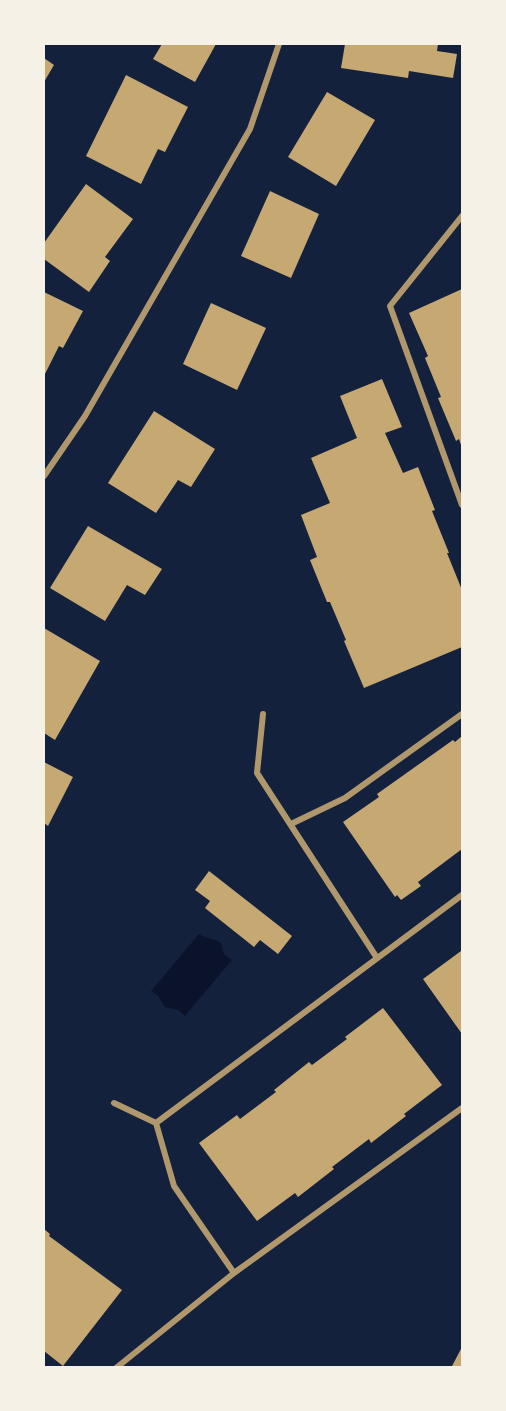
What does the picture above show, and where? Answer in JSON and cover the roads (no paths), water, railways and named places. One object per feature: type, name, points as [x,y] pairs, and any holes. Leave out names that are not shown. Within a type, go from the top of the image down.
[{"type":"street","points":[[44,476],[85,416],[250,129],[279,44]]},
{"type":"street","points":[[462,216],[390,306],[462,505]]},
{"type":"street","points":[[263,714],[257,773],[377,958]]},
{"type":"street","points":[[291,824],[345,798],[462,714]]},
{"type":"street","points":[[156,1123],[462,895]]},
{"type":"street","points":[[114,1103],[156,1123],[174,1186],[234,1273]]},
{"type":"street","points":[[116,1368],[234,1273],[462,1108]]},
{"type":"water","points":[[199,934],[221,943],[224,954],[232,960],[185,1016],[178,1010],[165,1007],[158,996],[151,991]]}]
